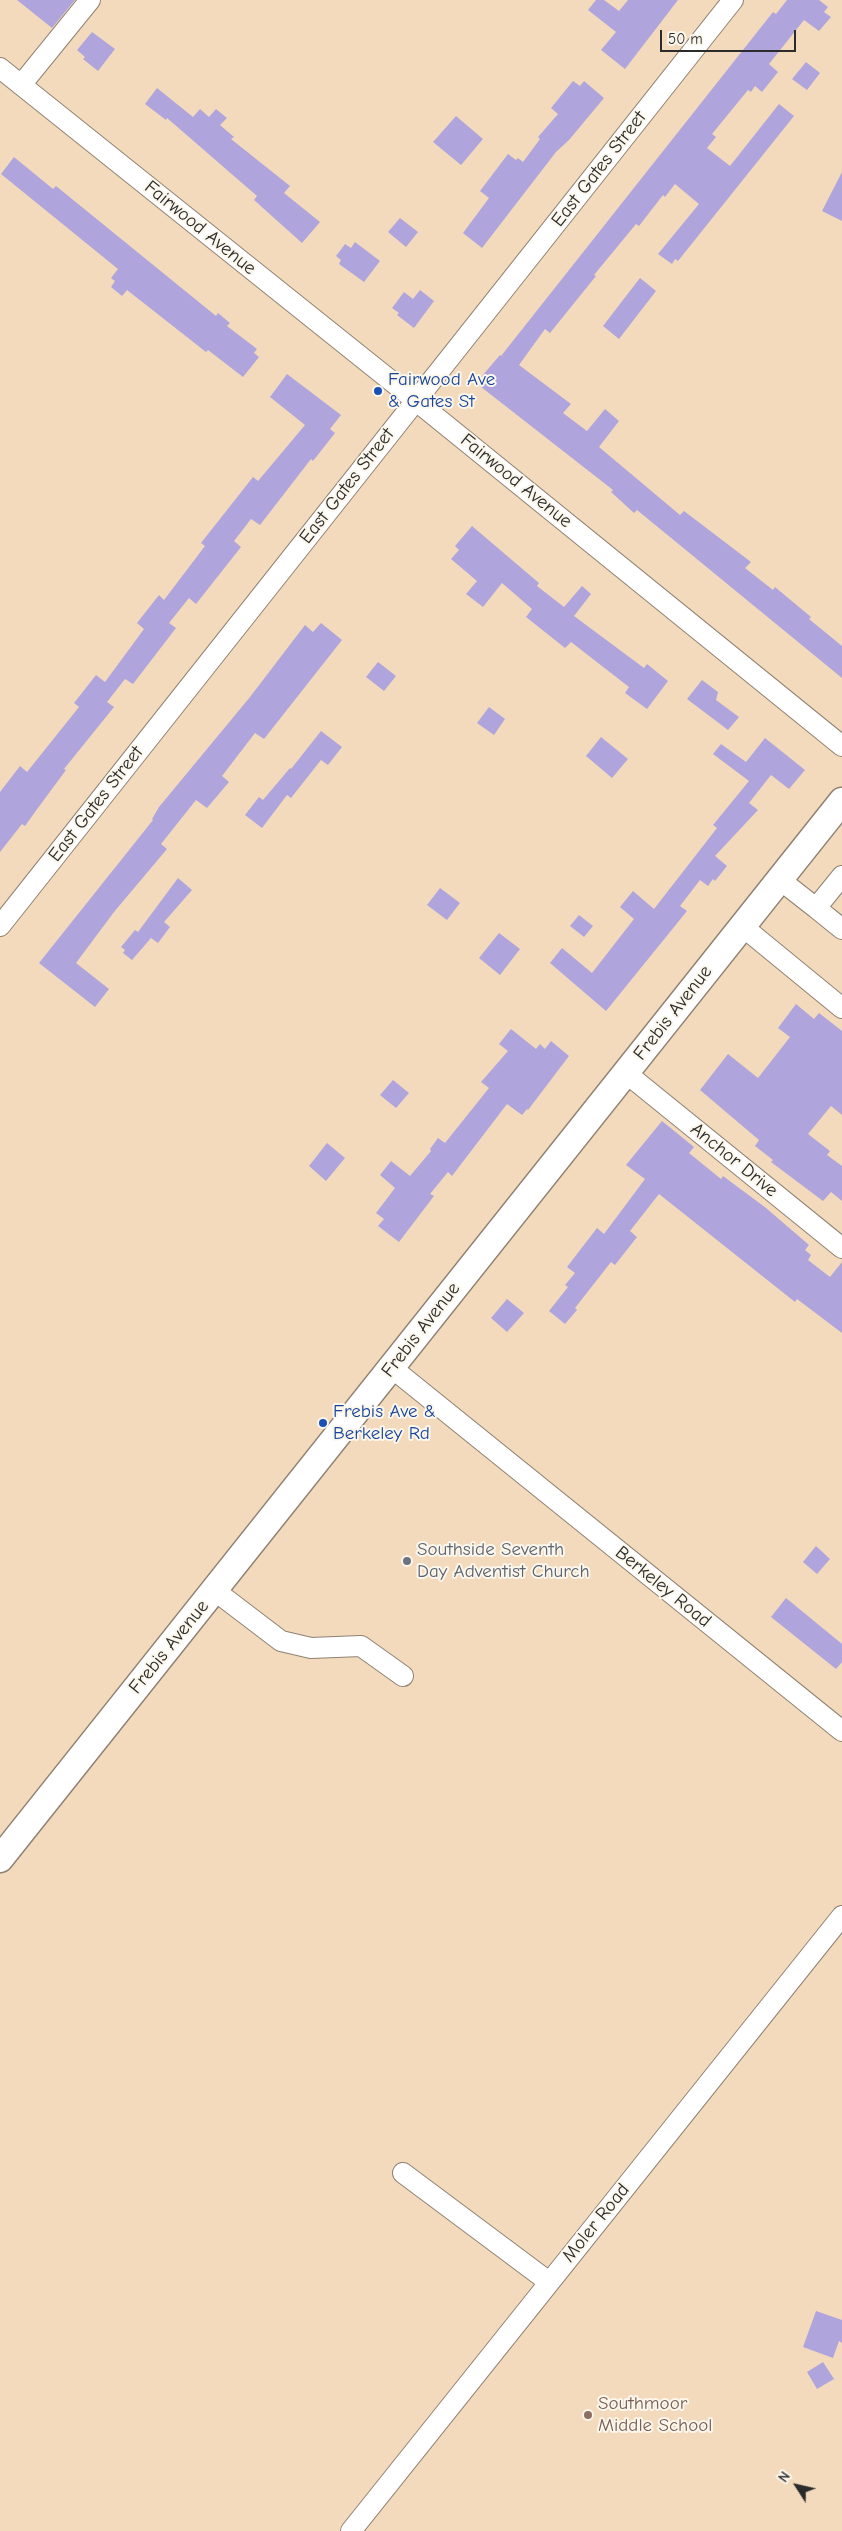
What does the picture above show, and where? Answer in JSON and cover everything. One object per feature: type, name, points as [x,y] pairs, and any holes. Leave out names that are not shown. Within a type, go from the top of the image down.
[{"type":"main road","name":"Frebis Avenue","points":[[0,1859],[779,879],[840,807]]},
{"type":"street","points":[[21,85],[90,0]]},
{"type":"street","name":"East Gates Street","points":[[0,926],[733,0]]},
{"type":"street","name":"Fairwood Avenue","points":[[0,68],[415,400],[842,746]]},
{"type":"street","points":[[816,908],[842,876]]},
{"type":"street","points":[[779,879],[842,929]]},
{"type":"street","points":[[742,926],[842,1008]]},
{"type":"street","name":"Anchor Drive","points":[[626,1073],[842,1248]]},
{"type":"street","name":"Berkeley Road","points":[[392,1368],[842,1731]]},
{"type":"street","points":[[214,1590],[281,1640],[311,1648],[361,1646],[403,1676]]},
{"type":"street","name":"Moler Road","points":[[351,2531],[842,1916]]},
{"type":"street","points":[[403,2173],[549,2282]]},
{"type":"building","points":[[17,0],[75,0],[52,28]]},
{"type":"building","points":[[596,0],[604,0],[619,11],[628,0],[678,0],[625,69],[601,50],[616,32],[588,10]]},
{"type":"building","points":[[787,0],[819,0],[828,7],[824,12],[831,17],[819,31],[804,20],[769,64],[778,72],[762,92],[755,86],[751,92],[748,90],[712,134],[716,137],[707,148],[730,166],[779,104],[794,116],[678,261],[675,259],[672,264],[658,254],[699,204],[675,184],[665,197],[663,195],[639,226],[636,224],[550,333],[545,329],[519,365],[571,404],[563,413],[587,431],[605,409],[619,421],[599,447],[680,515],[684,511],[751,562],[745,568],[773,590],[775,587],[811,617],[809,619],[842,646],[842,678],[637,510],[634,513],[611,492],[613,490],[476,383],[501,356],[773,12],[776,14]]},
{"type":"building","points":[[92,32],[115,49],[98,71],[83,59],[85,57],[77,50]]},
{"type":"building","points":[[806,62],[820,73],[807,90],[792,79]]},
{"type":"building","points":[[573,81],[580,86],[584,81],[604,98],[569,140],[556,152],[482,248],[463,233],[489,198],[480,191],[508,154],[516,160],[518,158],[523,162],[540,139],[538,137],[558,114],[551,108]]},
{"type":"building","points":[[157,88],[193,117],[200,109],[209,117],[216,109],[227,118],[220,125],[234,137],[231,139],[290,186],[284,193],[320,222],[302,243],[254,200],[257,196],[167,118],[166,120],[145,104]]},
{"type":"building","points":[[456,116],[483,139],[461,165],[433,142]]},
{"type":"building","points":[[14,157],[53,189],[56,186],[216,316],[218,313],[230,323],[227,326],[257,349],[254,353],[259,357],[243,377],[208,350],[206,352],[127,290],[122,296],[111,287],[115,281],[111,278],[118,269],[1,174]]},
{"type":"building","points":[[842,172],[842,221],[822,211]]},
{"type":"building","points":[[400,218],[418,232],[406,247],[388,232]]},
{"type":"building","points":[[355,242],[380,261],[364,282],[339,264],[341,260],[336,256],[345,244],[351,248]]},
{"type":"building","points":[[640,278],[656,291],[619,339],[603,326]]},
{"type":"building","points":[[420,290],[434,301],[414,328],[397,315],[399,313],[392,308],[404,292],[413,299]]},
{"type":"building","points":[[287,374],[341,415],[330,429],[335,433],[313,461],[311,459],[260,525],[251,519],[234,541],[241,547],[196,604],[189,598],[169,623],[176,628],[133,684],[125,679],[107,702],[114,707],[64,769],[66,770],[25,826],[22,824],[0,852],[0,792],[20,766],[27,772],[79,707],[74,703],[96,675],[105,682],[144,629],[137,623],[159,595],[164,600],[205,546],[201,543],[253,477],[258,481],[305,425],[270,397]]},
{"type":"building","points":[[472,526],[539,583],[537,586],[564,607],[582,586],[591,594],[574,616],[644,668],[647,664],[668,681],[647,709],[625,693],[629,687],[571,642],[565,648],[526,617],[532,609],[502,583],[483,607],[466,594],[477,581],[451,559],[459,550],[455,546]]},
{"type":"building","points":[[321,623],[342,640],[264,739],[255,733],[222,776],[229,782],[207,808],[196,800],[161,844],[167,849],[114,912],[76,963],[109,989],[95,1007],[39,963],[153,820],[159,807],[250,697],[305,625],[313,632]]},
{"type":"building","points":[[378,662],[396,676],[384,691],[366,677]]},
{"type":"building","points":[[702,680],[718,692],[716,700],[739,717],[728,730],[687,699]]},
{"type":"building","points":[[489,707],[505,719],[494,735],[477,723]]},
{"type":"building","points":[[321,731],[342,747],[328,765],[321,760],[291,798],[287,795],[262,828],[245,815],[259,797],[263,800]]},
{"type":"building","points":[[601,737],[628,759],[612,778],[586,756]]},
{"type":"building","points":[[765,738],[805,770],[789,789],[771,775],[749,803],[758,810],[715,856],[727,866],[715,881],[713,879],[708,886],[700,880],[680,906],[687,911],[606,1011],[550,963],[562,948],[592,973],[634,919],[620,907],[633,891],[654,909],[717,828],[713,825],[749,781],[713,754],[721,744],[746,762]]},
{"type":"building","points":[[178,878],[192,890],[164,922],[170,927],[158,943],[151,938],[132,960],[123,953],[125,950],[121,947],[135,930],[138,932]]},
{"type":"building","points":[[440,888],[460,903],[447,920],[427,905]]},
{"type":"building","points":[[579,915],[593,926],[584,937],[570,926]]},
{"type":"building","points":[[499,933],[520,949],[500,975],[479,958]]},
{"type":"building","points":[[796,1004],[814,1019],[819,1013],[842,1031],[842,1115],[831,1106],[808,1134],[830,1151],[827,1155],[842,1166],[842,1201],[831,1192],[823,1201],[771,1162],[773,1160],[755,1146],[759,1140],[700,1090],[728,1054],[758,1078],[790,1037],[778,1028]]},
{"type":"building","points":[[511,1029],[536,1049],[540,1044],[545,1049],[551,1041],[569,1056],[528,1110],[522,1115],[507,1104],[452,1176],[448,1172],[430,1194],[434,1196],[399,1242],[378,1226],[384,1219],[376,1213],[395,1188],[380,1175],[391,1161],[410,1176],[431,1151],[430,1149],[438,1138],[445,1143],[489,1088],[481,1082],[508,1051],[499,1044]]},
{"type":"building","points":[[393,1080],[409,1093],[396,1108],[380,1095]]},
{"type":"building","points":[[662,1121],[694,1147],[689,1153],[721,1179],[723,1176],[766,1208],[809,1245],[805,1250],[811,1255],[808,1260],[830,1277],[842,1262],[842,1333],[797,1299],[795,1302],[659,1194],[630,1231],[637,1237],[615,1265],[611,1262],[575,1308],[577,1310],[565,1324],[549,1311],[568,1287],[565,1285],[575,1273],[567,1267],[597,1228],[604,1234],[645,1179],[626,1165]]},
{"type":"building","points":[[327,1143],[345,1158],[326,1181],[309,1166]]},
{"type":"building","points":[[507,1299],[524,1313],[507,1332],[491,1318]]},
{"type":"building","points":[[816,1546],[830,1559],[817,1574],[803,1562]]},
{"type":"building","points":[[786,1598],[842,1644],[842,1662],[836,1669],[771,1617]]},
{"type":"building","points":[[816,2311],[842,2320],[842,2343],[839,2341],[833,2358],[803,2347]]},
{"type":"building","points":[[823,2362],[834,2379],[817,2389],[807,2372]]},
{"type":"place","name":"Fairwood Ave & Gates St","points":[[378,391]]},
{"type":"place","name":"Frebis Ave & Berkeley Rd","points":[[323,1423]]},
{"type":"place","name":"Southside Seventh Day Adventist Church","points":[[407,1561]]},
{"type":"place","name":"Southmoor Middle School","points":[[588,2415]]}]
